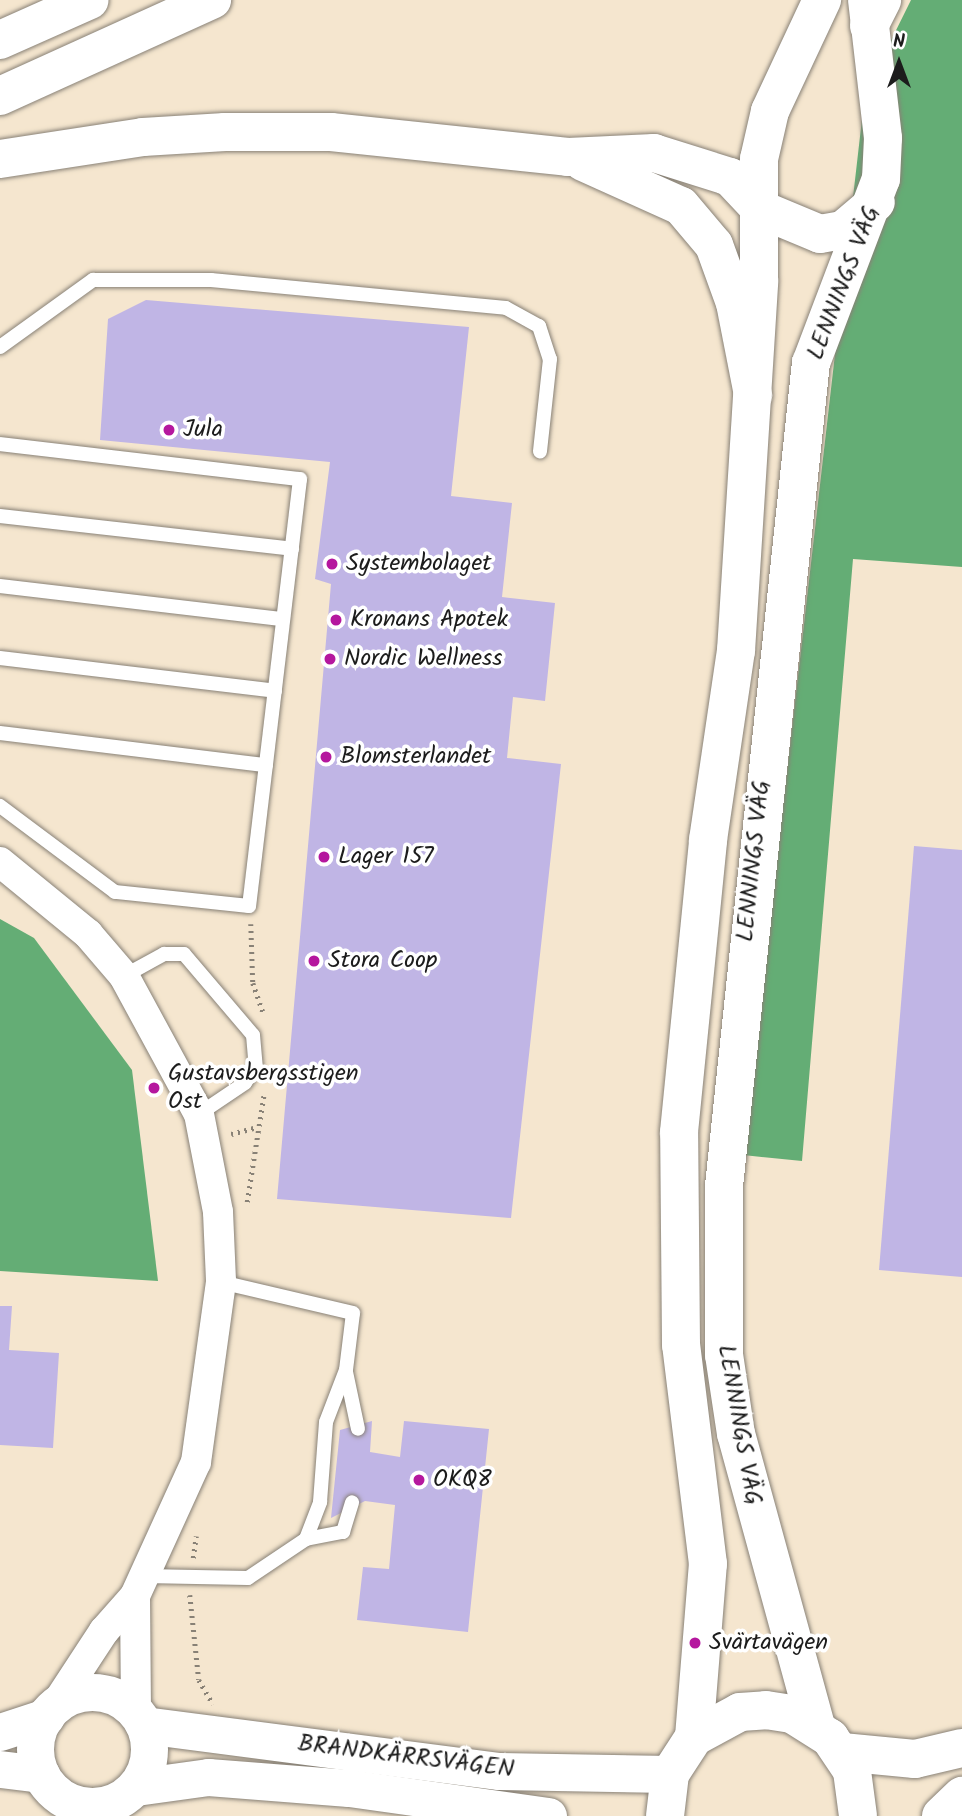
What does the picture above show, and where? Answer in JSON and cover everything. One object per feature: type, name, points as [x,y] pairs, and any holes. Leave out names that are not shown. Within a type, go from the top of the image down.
[{"type":"main road","points":[[0,40],[90,0]]},
{"type":"main road","points":[[0,96],[212,0]]},
{"type":"main road","name":"LENNINGS VÄG","points":[[694,1737],[708,1564],[681,1345],[679,1132],[709,840],[736,651],[753,395],[760,159],[782,88],[822,0]]},
{"type":"main road","name":"LENNINGS VÄG","points":[[858,1816],[858,1792],[829,1739],[736,1434],[723,1354],[724,1186],[811,363],[876,202],[883,138],[873,9]]},
{"type":"main road","points":[[0,159],[143,137],[225,132],[344,133],[568,157],[654,153],[703,164],[730,177],[760,209],[820,234],[843,230],[876,202]]},
{"type":"main road","points":[[568,157],[681,206],[714,244],[735,303],[753,395]]},
{"type":"main road","points":[[665,1816],[670,1774],[694,1737],[728,1717],[766,1710],[829,1739],[915,1759],[962,1748]]},
{"type":"main road","points":[[941,1816],[962,1796]]},
{"type":"street","points":[[0,862],[88,934],[124,976],[199,1114],[214,1165],[221,1282],[196,1462],[139,1586],[104,1631],[50,1712],[36,1745],[54,1794]]},
{"type":"street","points":[[0,1769],[85,1806],[124,1801],[149,1757],[140,1718],[139,1586]]},
{"type":"street","points":[[0,1732],[97,1693],[140,1718]]},
{"type":"street","name":"BRANDKÄRRSVÄGEN","points":[[140,1718],[499,1771],[670,1774]]},
{"type":"street","name":"BRANDKÄRRSVÄGEN","points":[[124,1801],[221,1778],[548,1816]]},
{"type":"lane","points":[[0,347],[93,280],[211,280],[506,308],[539,326],[550,359],[540,452]]},
{"type":"lane","points":[[0,444],[300,479],[249,906],[116,892],[0,806]]},
{"type":"lane","points":[[0,516],[292,549]]},
{"type":"lane","points":[[0,586],[283,619]]},
{"type":"lane","points":[[0,658],[275,691]]},
{"type":"lane","points":[[0,733],[266,765]]},
{"type":"lane","points":[[124,976],[164,954],[184,954],[253,1035],[256,1067],[251,1075],[228,1098],[199,1114]]},
{"type":"lane","points":[[221,1282],[354,1313],[346,1370],[326,1422],[320,1502],[306,1539]]},
{"type":"lane","points":[[346,1370],[358,1429]]},
{"type":"lane","points":[[139,1586],[248,1578],[306,1539],[343,1532],[352,1502]]},
{"type":"green space","points":[[911,0],[962,0],[962,567],[853,559],[802,1161],[743,1155],[865,93]]},
{"type":"green space","points":[[0,919],[34,938],[132,1070],[158,1281],[0,1271]]},
{"type":"building","points":[[146,300],[469,327],[451,496],[512,503],[502,597],[555,603],[545,701],[513,697],[507,758],[561,764],[511,1218],[277,1199],[331,584],[315,579],[330,462],[100,440],[108,319]]},
{"type":"building","points":[[914,846],[962,850],[962,1277],[879,1270]]},
{"type":"building","points":[[0,1306],[12,1306],[9,1350],[59,1353],[53,1448],[0,1445]]},
{"type":"building","points":[[372,1421],[370,1452],[400,1457],[404,1421],[489,1429],[468,1632],[357,1620],[363,1567],[389,1569],[395,1505],[365,1501],[331,1518],[340,1430]]},
{"type":"place","name":"Jula","points":[[169,430]]},
{"type":"place","name":"Systembolaget","points":[[332,564]]},
{"type":"place","name":"Kronans Apotek","points":[[336,620]]},
{"type":"place","name":"Nordic Wellness","points":[[330,659]]},
{"type":"place","name":"Blomsterlandet","points":[[326,757]]},
{"type":"place","name":"Lager 157","points":[[324,857]]},
{"type":"place","name":"Stora Coop","points":[[314,961]]},
{"type":"place","name":"Gustavsbergsstigen Ost","points":[[154,1088]]},
{"type":"place","name":"OKQ8","points":[[419,1480]]},
{"type":"place","name":"Svärtavägen","points":[[695,1643]]}]
